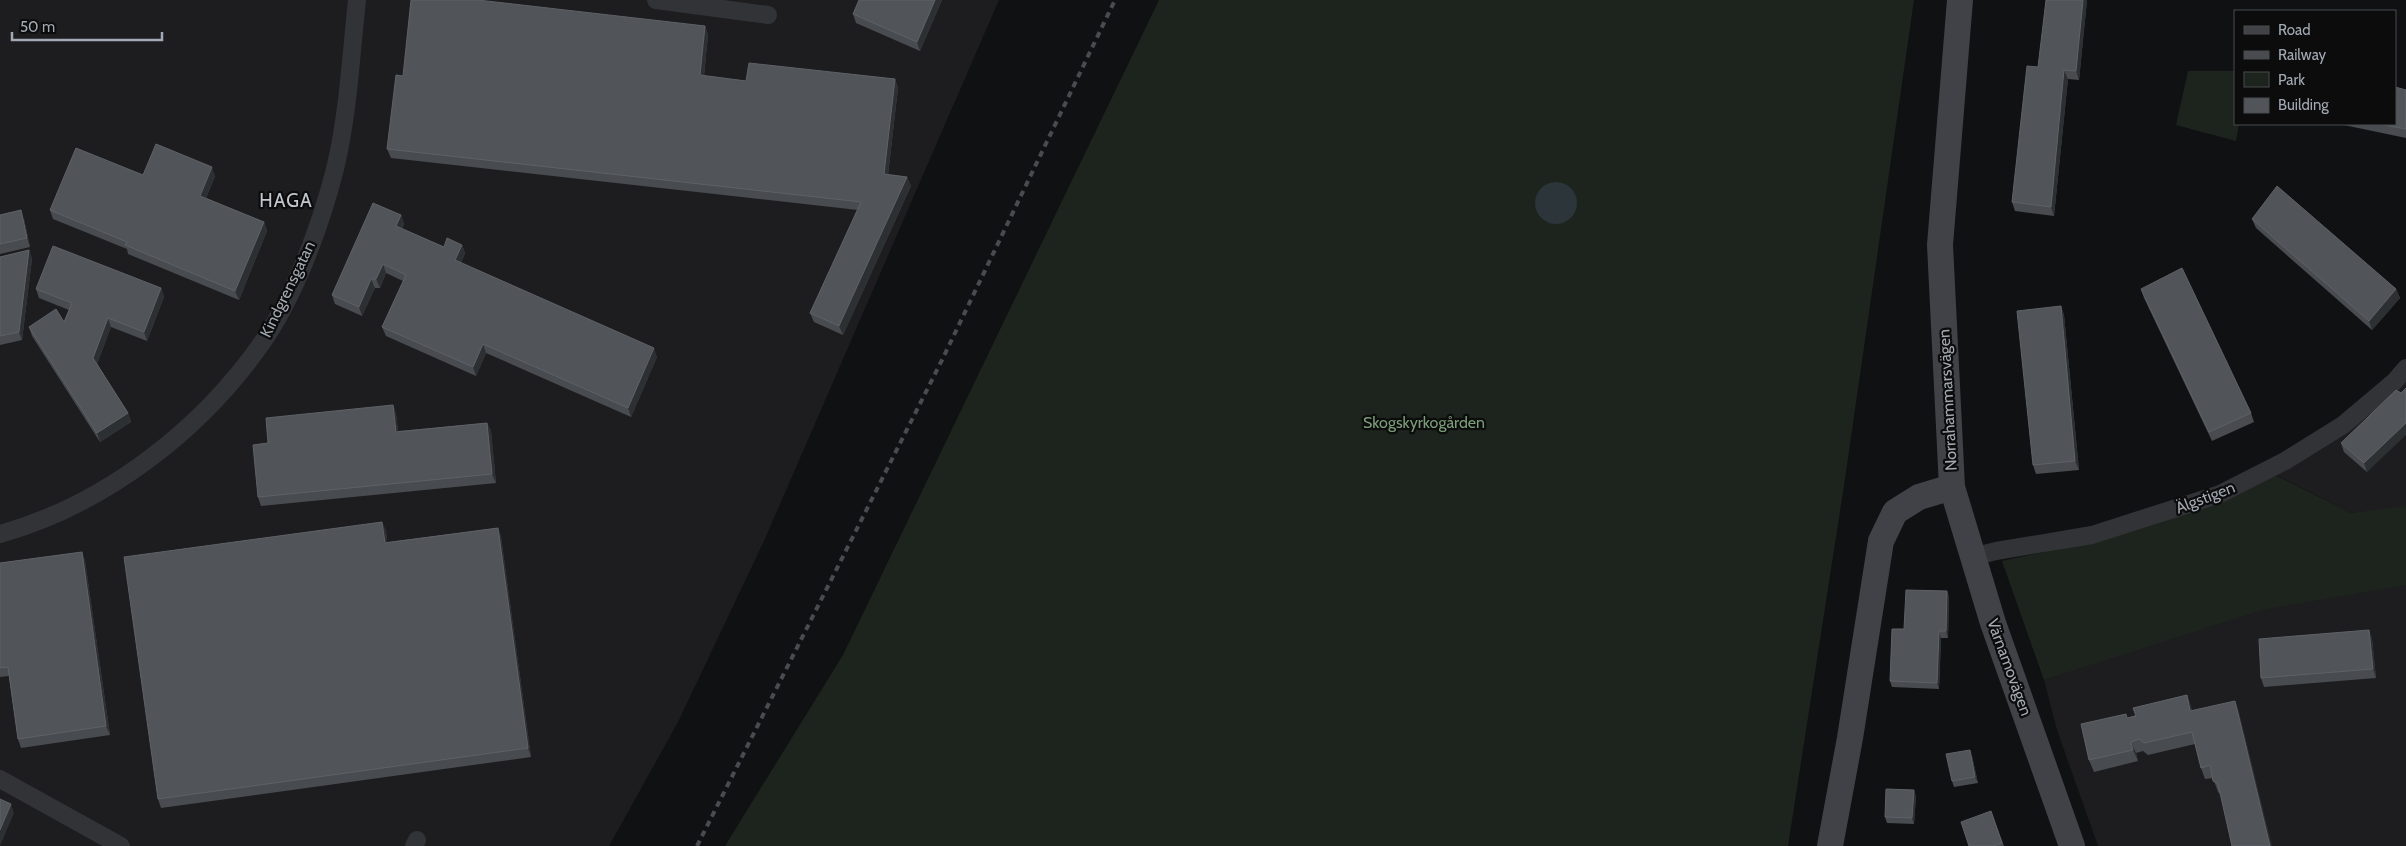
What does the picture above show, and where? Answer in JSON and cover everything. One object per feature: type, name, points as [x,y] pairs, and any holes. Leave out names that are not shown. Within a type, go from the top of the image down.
[{"type":"street","name":"Kindgrensgatan","points":[[0,534],[44,518],[82,501],[153,455],[215,399],[243,368],[267,335],[297,277],[325,204],[335,170],[341,143],[357,0]]},
{"type":"street","points":[[656,0],[768,15]]},
{"type":"street","name":"Norrahammarsvägen","points":[[1830,846],[1850,738],[1881,541],[1895,512],[1920,497],[1952,487],[1940,245],[1960,0]]},
{"type":"street","name":"Älgstigen","points":[[1972,557],[1996,551],[2092,535],[2220,494],[2284,461],[2343,426],[2394,382],[2406,368]]},
{"type":"street","name":"Värnamovägen","points":[[1952,487],[1993,623],[2072,846]]},
{"type":"street","points":[[0,780],[121,846]]},
{"type":"shaded area","points":[[0,0],[999,0],[764,541],[678,722],[609,846],[0,846]]},
{"type":"shaded area","points":[[1556,182],[1571,188],[1577,203],[1571,218],[1556,224],[1541,218],[1535,203],[1541,188]]},
{"type":"shaded area","points":[[2406,374],[2406,507],[2351,513],[2270,472]]},
{"type":"shaded area","points":[[2406,583],[2406,846],[2098,846],[2057,730],[2044,680],[2256,610]]},
{"type":"green space","name":"Skogskyrkogården","points":[[1159,0],[1914,0],[1845,479],[1788,846],[725,846],[843,655]]},
{"type":"green space","points":[[2188,71],[2234,71],[2234,125],[2239,125],[2236,141],[2176,125]]},
{"type":"green space","points":[[2269,472],[2351,513],[2406,506],[2406,585],[2262,610],[2044,680],[2002,561],[2094,541]]},
{"type":"building","points":[[411,0],[478,0],[705,26],[700,75],[746,81],[749,63],[895,79],[884,174],[907,177],[839,326],[810,313],[861,202],[387,149],[396,75],[403,76]]},
{"type":"building","points":[[859,0],[935,0],[917,42],[853,14]]},
{"type":"building","points":[[2046,0],[2083,0],[2076,71],[2064,70],[2051,207],[2012,202],[2027,66],[2038,67]]},
{"type":"building","points":[[2396,87],[2406,90],[2406,129],[2384,125],[2396,125]]},
{"type":"building","points":[[156,144],[212,167],[200,196],[264,222],[235,291],[125,245],[127,242],[50,210],[76,148],[143,175]]},
{"type":"building","points":[[2277,186],[2396,289],[2369,321],[2252,219]]},
{"type":"building","points":[[373,203],[401,215],[396,226],[444,247],[447,238],[462,245],[455,260],[654,348],[628,408],[483,344],[473,367],[382,327],[406,275],[383,264],[376,279],[371,279],[359,307],[332,295]]},
{"type":"building","points":[[21,210],[27,238],[0,244],[0,215]]},
{"type":"building","points":[[53,246],[161,288],[144,332],[108,318],[93,358],[128,413],[97,433],[29,327],[56,309],[64,322],[72,303],[36,289]]},
{"type":"building","points":[[29,250],[19,332],[0,336],[0,257]]},
{"type":"building","points":[[2182,268],[2251,413],[2209,432],[2141,289]]},
{"type":"building","points":[[2061,306],[2075,461],[2033,465],[2017,311]]},
{"type":"building","points":[[2406,388],[2406,423],[2364,463],[2341,443],[2396,390],[2401,393]]},
{"type":"building","points":[[393,405],[396,432],[487,423],[492,474],[258,497],[253,445],[268,443],[266,418]]},
{"type":"building","points":[[382,522],[385,543],[498,528],[528,748],[158,799],[124,557]]},
{"type":"building","points":[[82,552],[106,726],[18,739],[8,667],[0,668],[0,563]]},
{"type":"building","points":[[1906,590],[1947,591],[1946,631],[1939,631],[1937,683],[1890,681],[1892,629],[1904,629]]},
{"type":"building","points":[[2369,630],[2373,669],[2261,678],[2259,639]]},
{"type":"building","points":[[2187,695],[2190,711],[2235,701],[2270,846],[2232,846],[2218,784],[2213,781],[2210,765],[2201,768],[2192,732],[2144,743],[2139,739],[2131,742],[2133,750],[2089,760],[2081,724],[2126,714],[2127,718],[2136,716],[2133,708]]},
{"type":"building","points":[[1970,750],[1975,777],[1952,781],[1946,754]]},
{"type":"building","points":[[1886,789],[1914,790],[1912,818],[1885,817]]},
{"type":"building","points":[[0,799],[11,804],[0,830]]},
{"type":"building","points":[[1991,811],[2002,843],[1994,846],[1969,846],[1961,822]]},
{"type":"railway","points":[[697,846],[942,360],[1115,0]]},
{"type":"district","name":"HAGA","points":[[286,200]]}]
